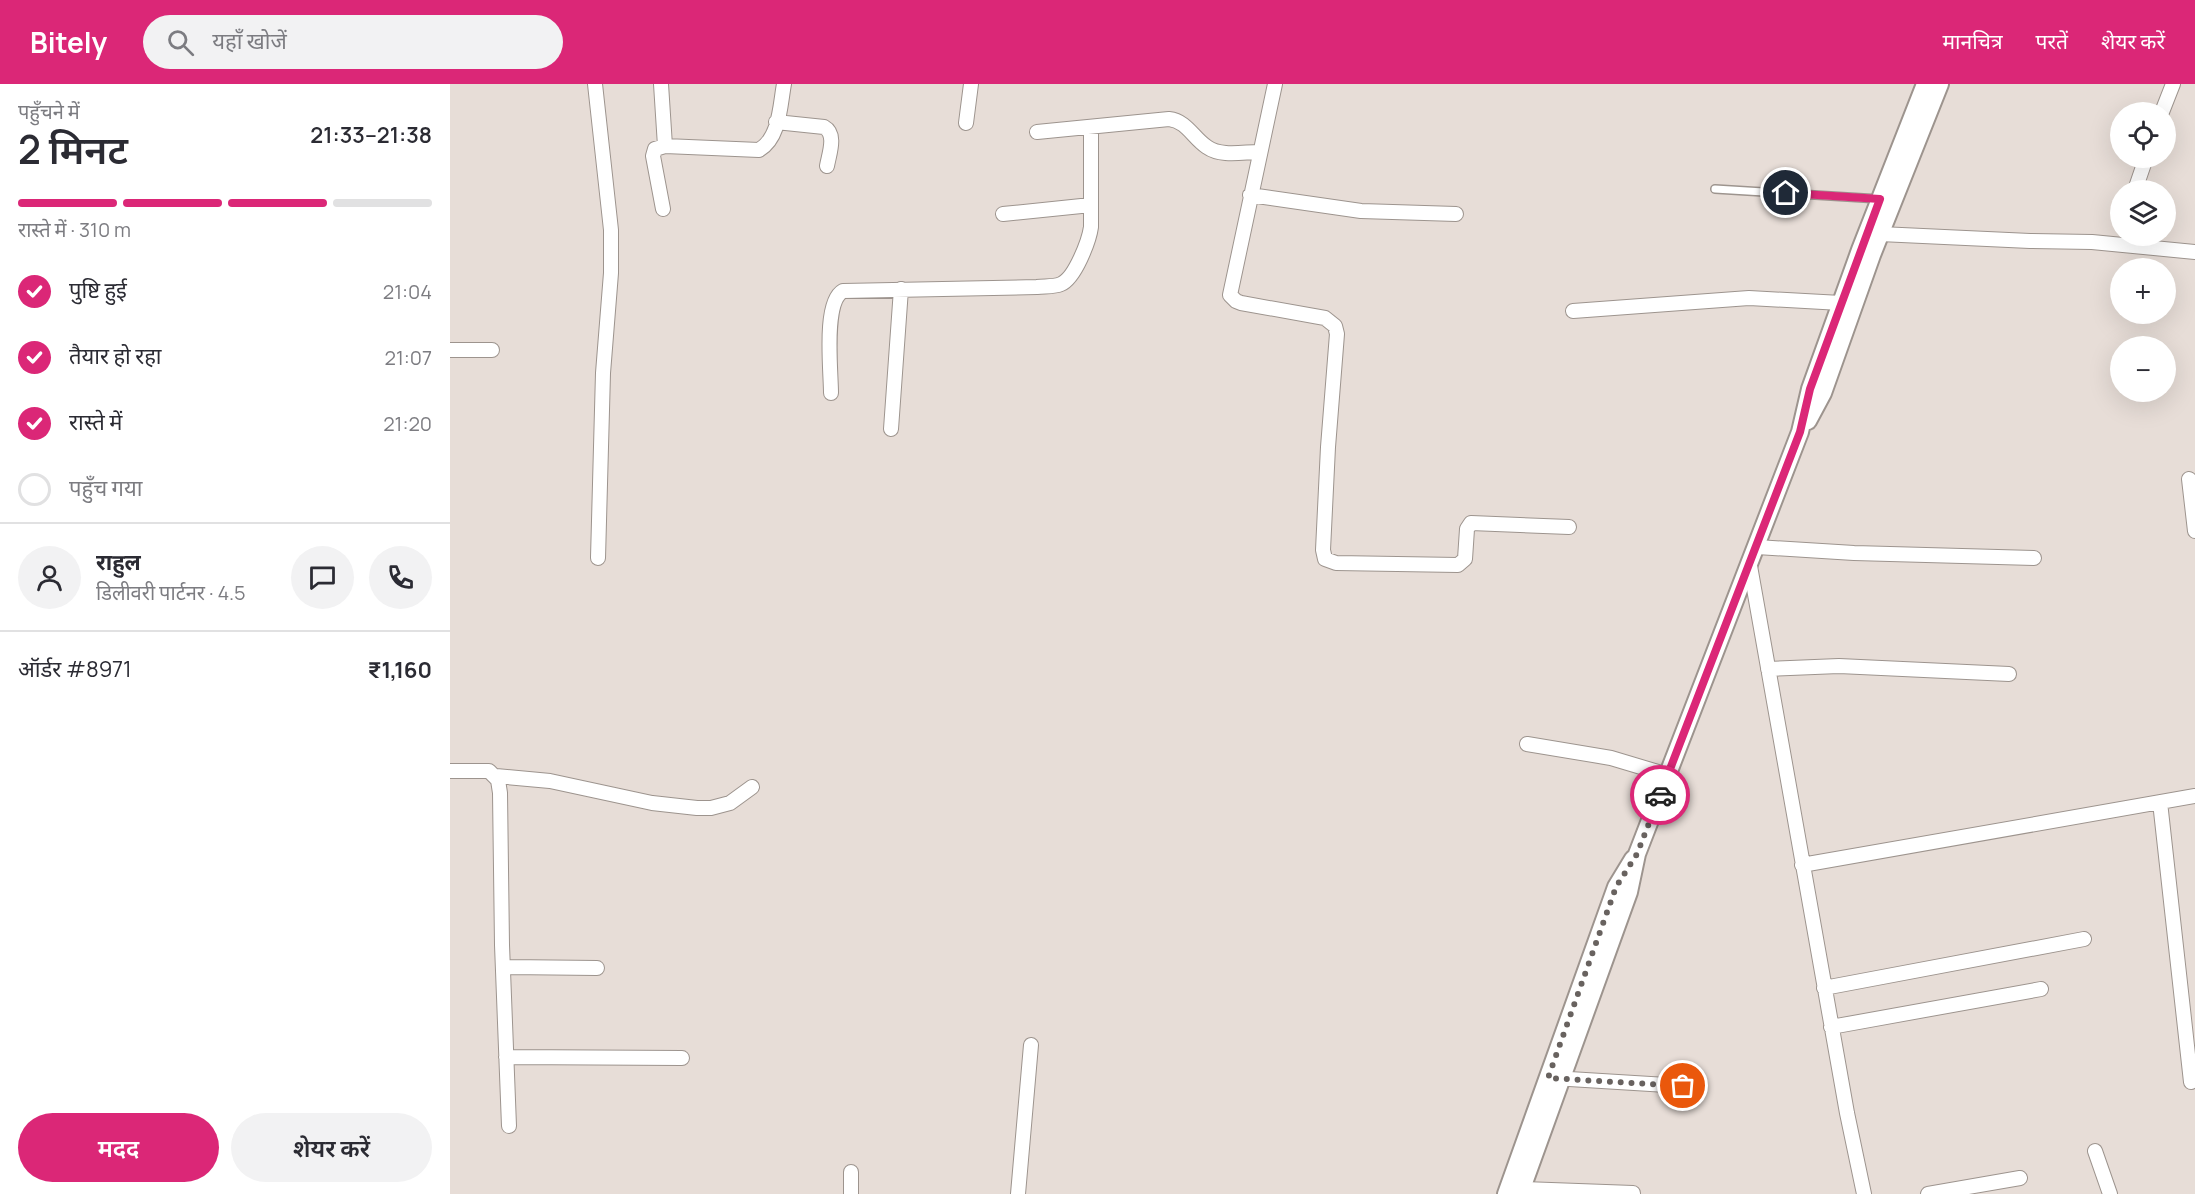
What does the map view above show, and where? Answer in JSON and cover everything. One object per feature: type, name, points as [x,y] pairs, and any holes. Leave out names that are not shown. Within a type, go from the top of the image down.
[{"type":"street","points":[[595,84],[611,230],[611,273],[603,373],[598,558]]},
{"type":"street","points":[[661,84],[665,146]]},
{"type":"street","points":[[663,209],[653,156],[655,149],[665,146],[756,151],[763,148],[770,141],[784,84]]},
{"type":"street","points":[[966,123],[970,84]]},
{"type":"street","points":[[1275,84],[1230,295],[1240,303],[1325,318],[1335,326],[1337,334],[1323,550],[1325,559],[1336,564],[1458,565],[1465,559],[1467,529],[1471,523],[1569,526]]},
{"type":"street","points":[[1633,1193],[1516,1192],[1555,1079],[1629,892],[1637,854],[1750,566],[1800,432],[1810,389],[1841,303],[1925,84]]},
{"type":"street","points":[[1800,432],[1813,414],[1823,393],[1880,234],[1940,84]]},
{"type":"street","points":[[2167,102],[2173,84]]},
{"type":"street","points":[[1037,132],[1174,120],[1183,123],[1213,150],[1222,153],[1259,152]]},
{"type":"street","points":[[776,122],[829,130],[831,136],[827,166]]},
{"type":"street","points":[[831,393],[831,320],[837,296],[846,290],[1037,287],[1063,283],[1072,274],[1090,235],[1091,127]]},
{"type":"street","points":[[1250,195],[1361,211],[1456,214]]},
{"type":"street","points":[[1003,214],[1092,205]]},
{"type":"street","points":[[1880,234],[2092,242],[2195,252]]},
{"type":"street","points":[[891,429],[900,288]]},
{"type":"street","points":[[1573,311],[1749,298],[1841,303]]},
{"type":"street","points":[[450,350],[492,350]]},
{"type":"street","points":[[2189,479],[2195,531]]},
{"type":"street","points":[[1757,547],[1854,553],[2034,558]]},
{"type":"street","points":[[1750,566],[1831,1027],[1864,1194]]},
{"type":"street","points":[[1768,669],[1839,666],[2009,674]]},
{"type":"street","points":[[1527,744],[1611,758],[1668,775]]},
{"type":"street","points":[[450,771],[483,770],[496,776],[550,781],[652,803],[697,808],[711,808],[730,803],[752,787]]},
{"type":"street","points":[[496,776],[500,793],[502,967],[509,1126]]},
{"type":"street","points":[[1802,865],[2195,796]]},
{"type":"street","points":[[2160,802],[2191,1082]]},
{"type":"street","points":[[1824,988],[2084,939]]},
{"type":"street","points":[[502,967],[597,968]]},
{"type":"street","points":[[1831,1027],[2041,989]]},
{"type":"street","points":[[1018,1194],[1030,1045]]},
{"type":"street","points":[[506,1057],[682,1058]]},
{"type":"street","points":[[1555,1079],[1683,1086]]},
{"type":"street","points":[[2095,1151],[2110,1194]]},
{"type":"street","points":[[851,1172],[851,1194]]},
{"type":"street","points":[[1928,1194],[2020,1178]]},
{"type":"lane","points":[[1715,189],[1880,199]]},
{"type":"way so far","points":[[1660,795],[1637,854],[1616,887],[1548,1078],[1683,1086]]},
{"type":"route","points":[[1660,795],[1800,432],[1810,389],[1880,199],[1786,193]]}]
